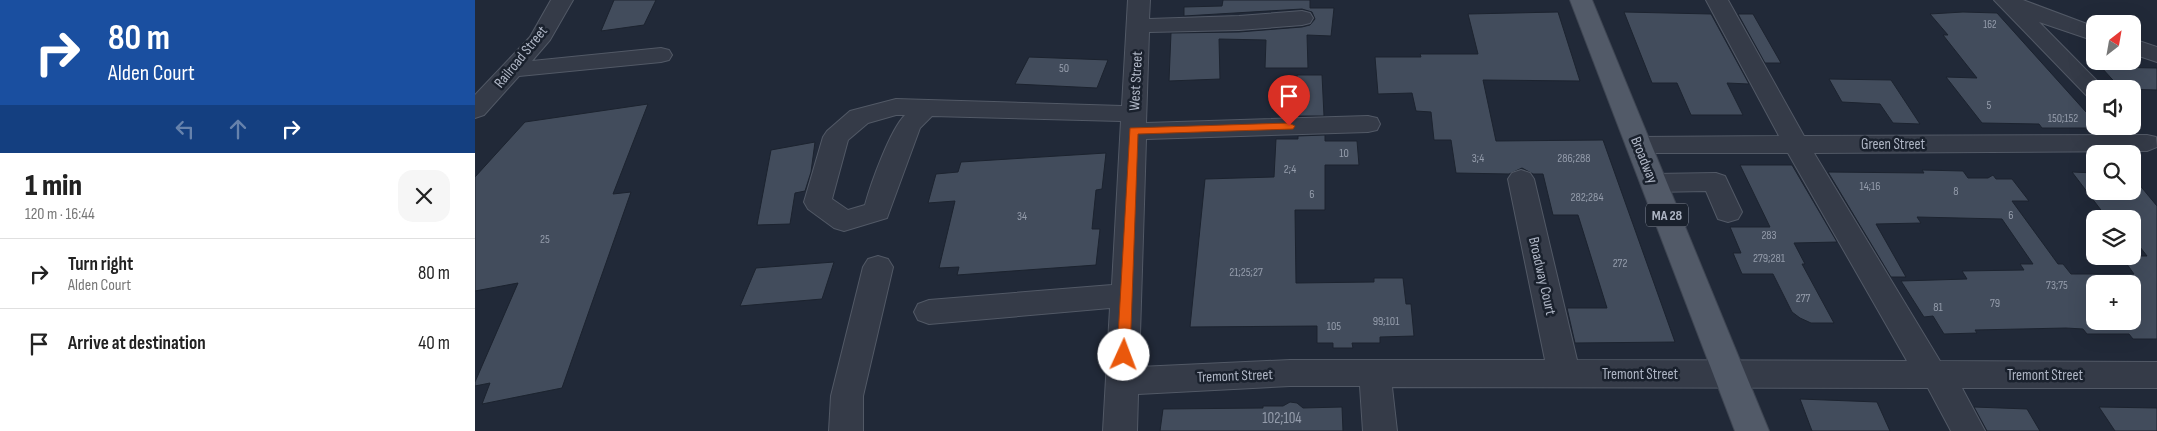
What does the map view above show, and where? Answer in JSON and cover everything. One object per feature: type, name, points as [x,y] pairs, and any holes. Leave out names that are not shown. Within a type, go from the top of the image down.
[{"type":"main road","name":"Broadway","points":[[1581,0],[1752,431]]},
{"type":"street","name":"Railroad Street","points":[[475,110],[539,40],[562,0]]},
{"type":"street","points":[[1717,0],[1796,144],[1968,431]]},
{"type":"street","points":[[2006,0],[2029,11],[2086,31]]},
{"type":"street","points":[[2006,0],[2086,82]]},
{"type":"street","points":[[1139,13],[1239,23],[1302,18]]},
{"type":"street","name":"West Street","points":[[1120,431],[1139,13]]},
{"type":"street","points":[[2141,49],[2157,55]]},
{"type":"street","points":[[513,70],[661,55]]},
{"type":"street","points":[[926,108],[909,125],[882,190],[877,210],[844,221],[819,202],[836,137],[859,117],[896,108],[926,108],[1134,122],[1368,124]]},
{"type":"street","name":"Green Street","points":[[1639,145],[2145,140]]},
{"type":"street","name":"Broadway Court","points":[[1521,179],[1564,374]]},
{"type":"street","points":[[1654,183],[1716,182],[1728,212]]},
{"type":"street","points":[[846,431],[847,396],[878,267]]},
{"type":"street","points":[[929,312],[1126,295]]},
{"type":"street","name":"Tremont Street","points":[[1122,380],[1290,374],[2157,375]]},
{"type":"street","points":[[1375,374],[1380,431]]},
{"type":"building","points":[[614,0],[656,0],[644,25],[601,31]]},
{"type":"building","points":[[1223,0],[1310,0],[1310,8],[1334,8],[1331,36],[1307,35],[1308,68],[1265,68],[1266,40],[1219,39],[1220,79],[1169,81],[1171,33],[1239,32],[1302,27],[1310,25],[1315,19],[1312,12],[1302,9],[1184,16],[1184,7],[1222,6]]},
{"type":"building","points":[[1558,12],[1580,81],[1483,80],[1496,141],[1603,140],[1675,342],[1575,343],[1567,308],[1607,308],[1578,215],[1553,215],[1543,174],[1533,174],[1522,168],[1509,174],[1456,173],[1451,140],[1434,140],[1431,112],[1416,111],[1412,93],[1378,94],[1375,57],[1421,57],[1420,54],[1478,54],[1468,14]]},
{"type":"building","points":[[1624,12],[1711,14],[1749,84],[1727,83],[1743,115],[1691,115],[1677,83],[1652,83]]},
{"type":"building","points":[[1963,12],[1997,13],[2086,112],[2086,128],[2042,128],[2039,124],[1982,123],[1946,77],[1977,78],[1943,35],[1948,35],[1930,14]]},
{"type":"building","points":[[1738,14],[1753,14],[1781,63],[1765,63]]},
{"type":"building","points":[[1029,57],[1108,60],[1097,88],[1015,84]]},
{"type":"building","points":[[2157,68],[2157,90],[2141,90],[2141,80],[2113,80],[2104,70]]},
{"type":"building","points":[[1297,75],[1322,75],[1324,116],[1298,116]]},
{"type":"building","points":[[1829,79],[1891,80],[1920,124],[1893,123],[1880,104],[1842,102]]},
{"type":"building","points":[[648,104],[613,194],[631,192],[562,388],[482,404],[490,383],[475,386],[475,382],[518,283],[475,291],[475,177],[525,122]]},
{"type":"building","points":[[1325,135],[1325,141],[1357,141],[1359,165],[1325,165],[1325,210],[1295,210],[1296,283],[1374,282],[1374,278],[1403,278],[1406,304],[1411,304],[1414,336],[1380,337],[1380,343],[1352,343],[1353,348],[1333,348],[1333,343],[1317,343],[1317,326],[1190,327],[1205,179],[1274,177],[1276,139],[1298,139],[1298,136]]},
{"type":"building","points":[[815,142],[811,172],[805,191],[795,193],[790,224],[757,225],[771,150]]},
{"type":"building","points":[[1106,153],[1102,189],[1096,190],[1092,229],[1100,229],[1096,265],[957,275],[959,267],[939,268],[955,201],[928,203],[936,174],[958,172],[961,162]]},
{"type":"building","points":[[1740,165],[1792,165],[1837,242],[1794,243],[1805,264],[1802,264],[1834,323],[1811,323],[1792,312],[1773,274],[1742,274],[1733,253],[1741,253],[1730,227],[1770,227]]},
{"type":"building","points":[[1922,170],[1963,171],[1968,178],[1988,178],[1993,175],[1996,179],[2012,179],[2029,201],[2012,201],[2058,264],[2063,264],[2071,274],[2134,274],[2128,265],[2141,265],[2141,256],[2147,256],[2141,248],[2141,210],[2101,210],[2093,200],[2141,200],[2141,187],[2157,206],[2157,339],[2133,339],[2129,334],[2087,334],[2083,329],[2066,328],[1975,330],[1977,333],[1944,334],[1933,316],[1924,317],[1901,281],[1967,279],[1962,271],[2024,270],[2020,264],[2033,264],[2002,219],[1917,217],[1921,223],[1876,224],[1906,277],[1891,277],[1828,172],[1924,173]]},
{"type":"building","points":[[2072,172],[2086,173],[2086,190]]},
{"type":"building","points":[[834,262],[822,299],[740,306],[756,268]]},
{"type":"building","points":[[1800,399],[1877,402],[1890,431],[1812,431]]},
{"type":"building","points":[[1290,402],[1297,403],[1303,408],[1342,407],[1343,431],[1160,431],[1163,409],[1263,408],[1263,406],[1283,406]]},
{"type":"building","points":[[1974,407],[2027,409],[2040,431],[1987,431]]},
{"type":"building","points":[[2099,407],[2157,408],[2157,431],[2115,431]]},
{"type":"route","points":[[1124,355],[1133,131],[1289,126]]}]
